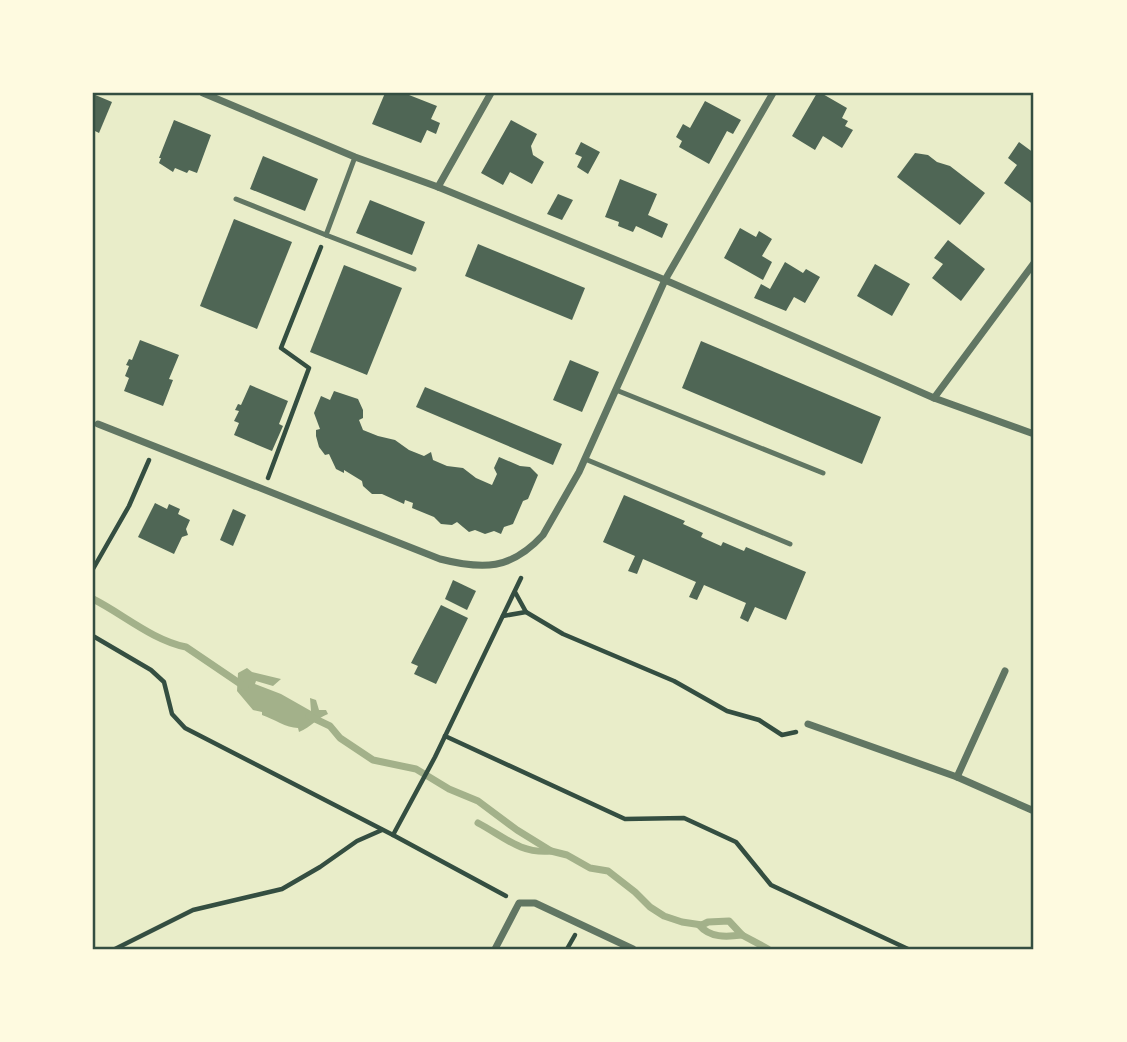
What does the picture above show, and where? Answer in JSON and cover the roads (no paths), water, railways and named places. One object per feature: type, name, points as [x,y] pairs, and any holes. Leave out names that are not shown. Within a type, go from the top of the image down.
[{"type":"street","points":[[203,93],[355,157],[438,187],[666,281],[934,398],[1034,434]]},
{"type":"street","points":[[438,187],[491,93]]},
{"type":"street","points":[[98,424],[440,559],[466,565],[491,566],[507,562],[542,535],[585,458],[666,281],[773,93]]},
{"type":"street","points":[[934,398],[1034,263]]},
{"type":"street","points":[[957,777],[1005,671]]},
{"type":"street","points":[[808,724],[957,777],[1034,811]]},
{"type":"street","points":[[495,949],[519,903],[538,903],[633,949]]},
{"type":"lane","points":[[326,235],[355,157]]},
{"type":"lane","points":[[236,199],[414,269]]},
{"type":"lane","points":[[616,390],[823,473]]},
{"type":"lane","points":[[585,458],[790,544]]},
{"type":"waterway","points":[[93,599],[161,639],[186,647],[245,687]]},
{"type":"waterway","points":[[309,716],[330,726],[340,738],[373,760],[416,769],[449,789],[478,801],[551,851],[567,855],[590,868],[608,871],[664,916],[702,925],[729,921],[742,935],[768,949]]},
{"type":"waterway","points":[[478,823],[521,847],[551,851]]},
{"type":"waterway","points":[[699,925],[713,934],[742,935]]}]
